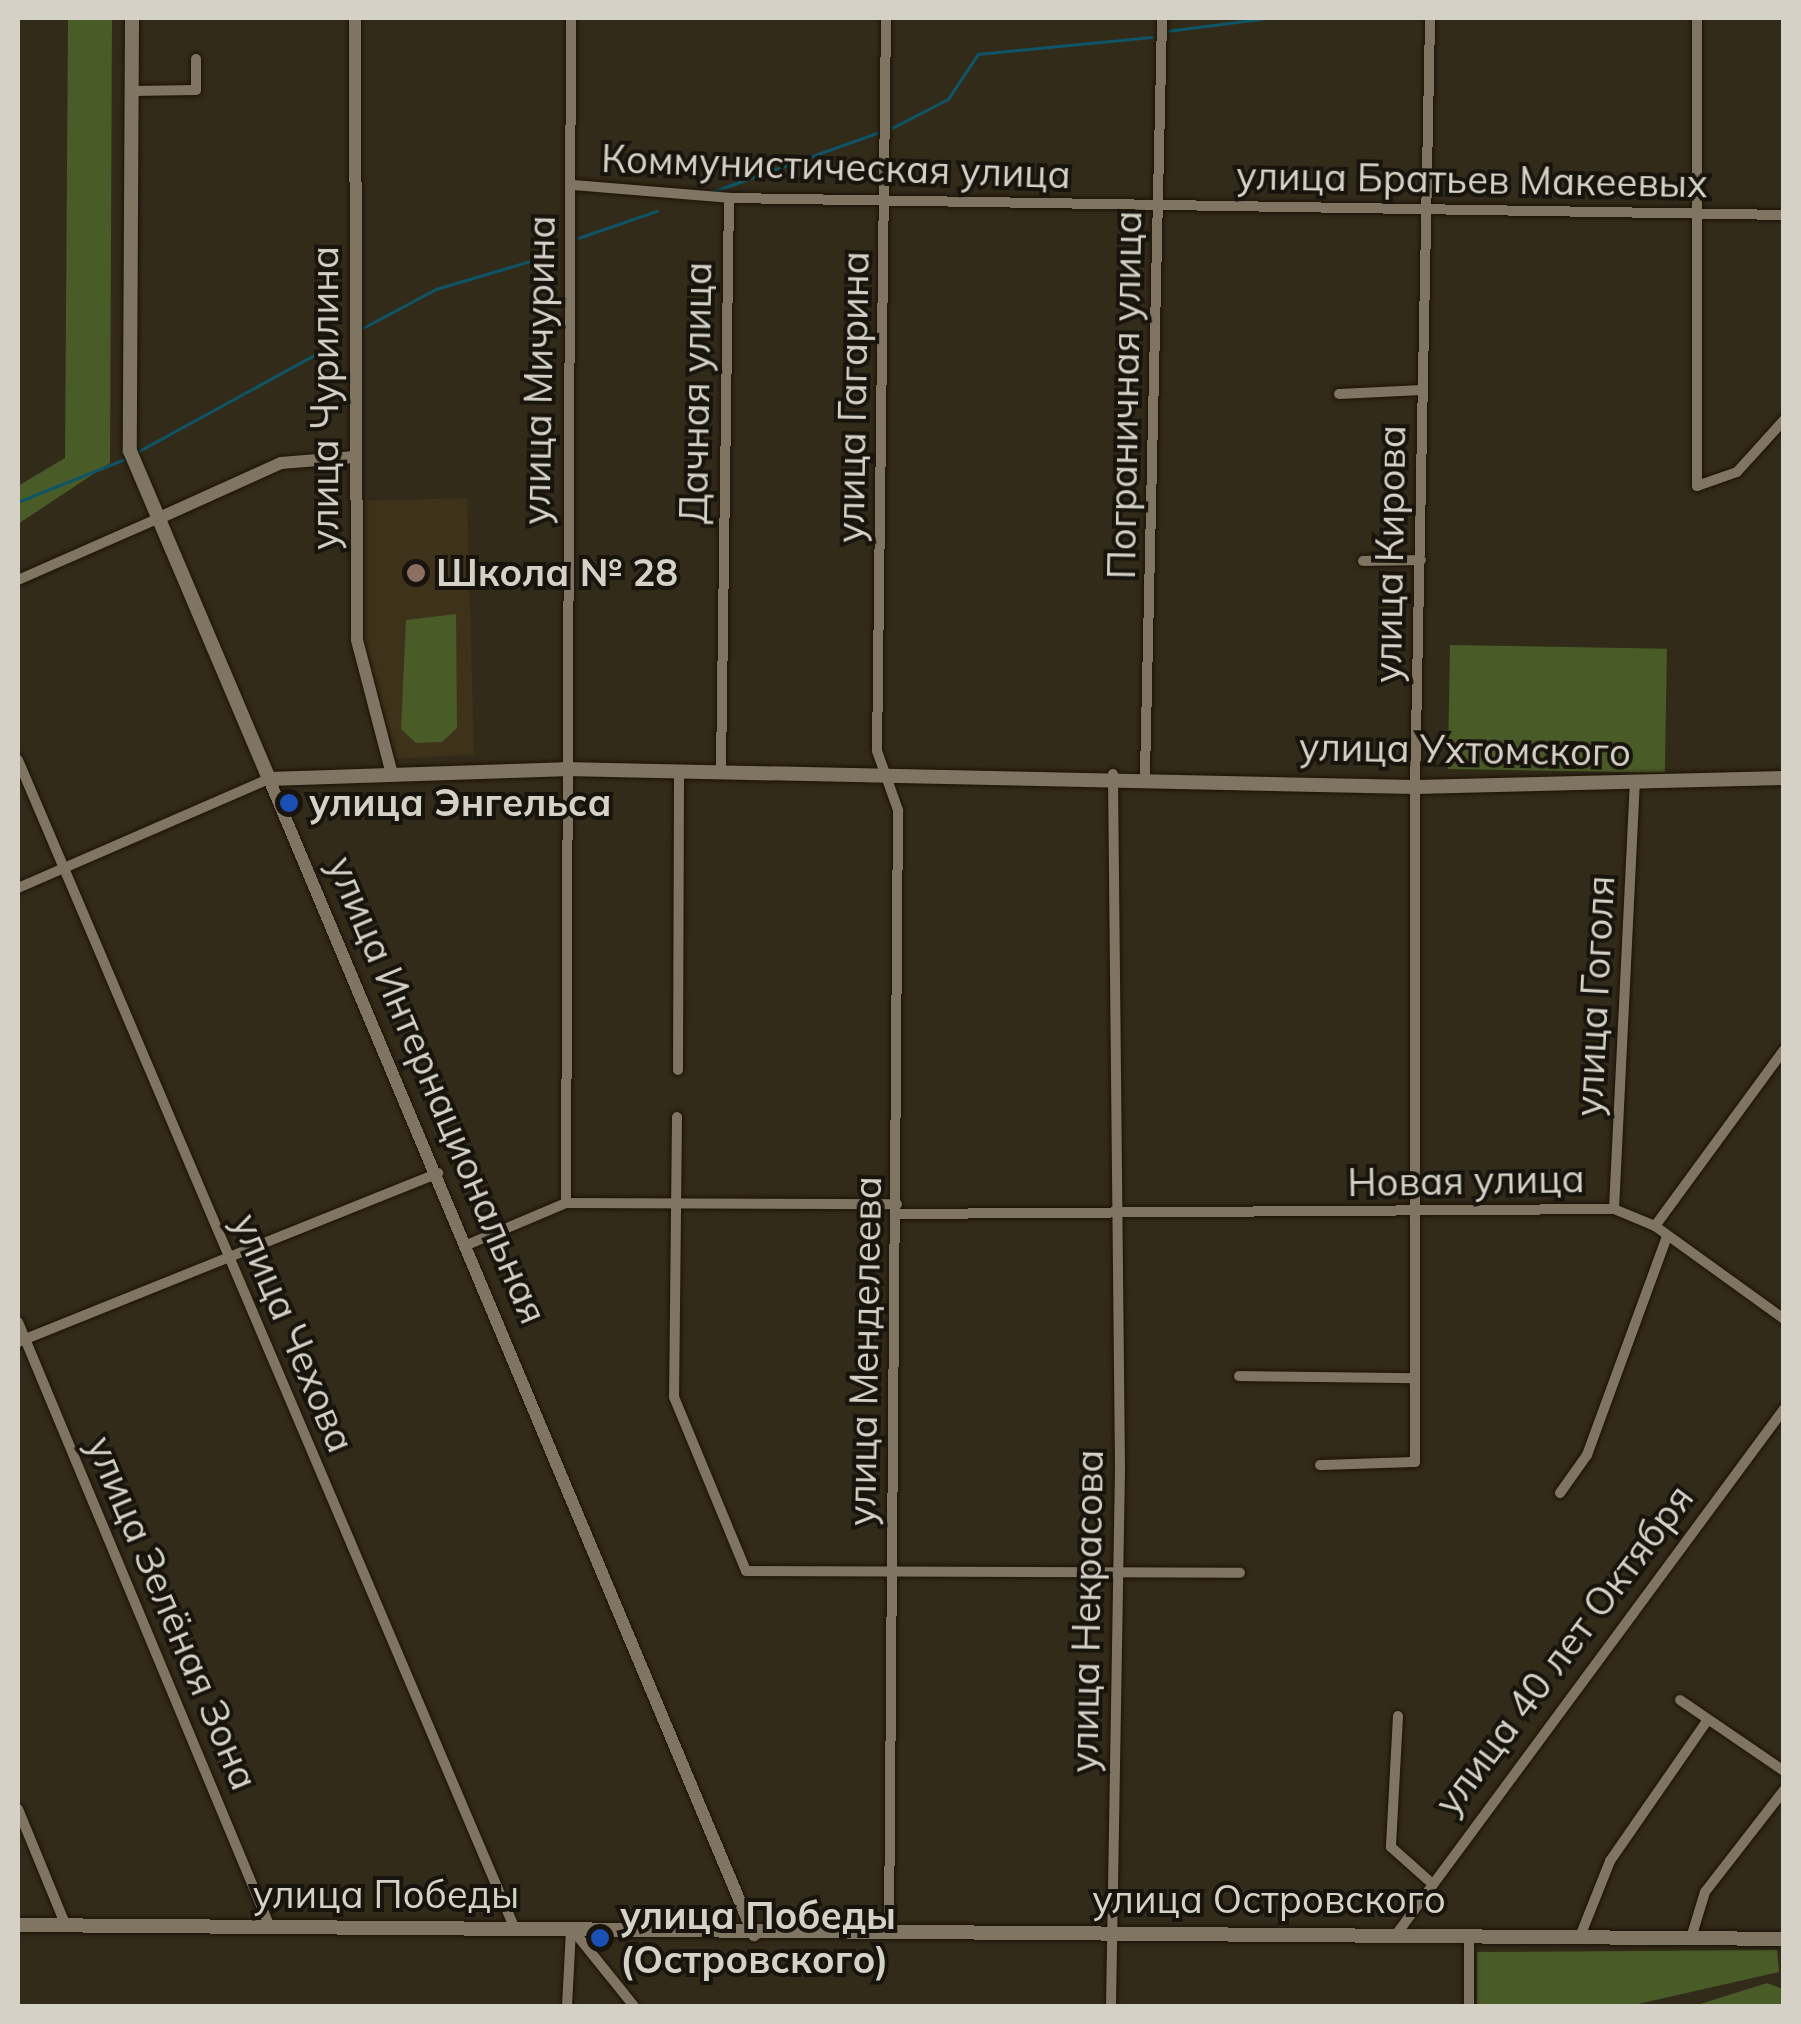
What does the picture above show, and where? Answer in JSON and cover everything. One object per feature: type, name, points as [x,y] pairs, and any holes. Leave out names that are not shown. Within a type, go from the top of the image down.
[{"type":"main road","name":"улица Интернациональная","points":[[132,18],[128,433],[158,519],[270,779]]},
{"type":"main road","points":[[270,779],[564,769],[1145,774]]},
{"type":"main road","name":"улица Ухтомского","points":[[1145,774],[1414,786],[1635,786],[1784,778]]},
{"type":"main road","name":"улица Победы","points":[[18,1925],[571,1928],[754,1935]]},
{"type":"main road","name":"улица Островского","points":[[754,1935],[1398,1932],[1784,1939]]},
{"type":"street","name":"улица Чурилина","points":[[355,18],[357,640],[392,774]]},
{"type":"street","name":"улица Мичурина","points":[[566,1203],[564,769],[572,18]]},
{"type":"street","name":"улица Гагарина","points":[[886,18],[887,201],[876,751],[888,772]]},
{"type":"street","name":"Пограничная улица","points":[[1145,774],[1162,18]]},
{"type":"street","name":"улица Кирова","points":[[1320,1465],[1415,1462],[1410,1212],[1414,786],[1430,18]]},
{"type":"street","points":[[1698,18],[1697,486],[1737,472],[1784,420]]},
{"type":"street","points":[[132,91],[196,90],[196,59]]},
{"type":"street","name":"Коммунистическая улица","points":[[572,186],[729,198],[1160,206]]},
{"type":"street","name":"Дачная улица","points":[[722,769],[729,198]]},
{"type":"street","name":"улица Братьев Макеевых","points":[[1160,206],[1428,214],[1784,215]]},
{"type":"street","points":[[1339,394],[1422,390]]},
{"type":"street","points":[[18,580],[281,463],[354,457]]},
{"type":"street","points":[[1363,561],[1421,560]]},
{"type":"street","name":"улица Чехова","points":[[18,760],[515,1928]]},
{"type":"street","points":[[678,1070],[679,770]]},
{"type":"street","name":"улица Менделеева","points":[[888,772],[898,810],[888,1933]]},
{"type":"street","name":"улица Некрасова","points":[[1111,2006],[1120,1574],[1113,774]]},
{"type":"street","points":[[18,888],[270,779]]},
{"type":"street","name":"улица Интернациональная","points":[[270,779],[754,1935]]},
{"type":"street","name":"улица Гоголя","points":[[1614,1209],[1635,786]]},
{"type":"street","points":[[1655,1226],[1784,1050]]},
{"type":"street","points":[[678,1118],[674,1397],[746,1571],[1240,1572]]},
{"type":"street","points":[[21,1341],[438,1173]]},
{"type":"street","points":[[467,1245],[566,1203]]},
{"type":"street","name":"Новая улица","points":[[566,1203],[1116,1217],[1614,1209],[1655,1226],[1784,1319]]},
{"type":"street","points":[[1560,1493],[1586,1454],[1668,1236]]},
{"type":"street","name":"улица Зелёная Зона","points":[[18,1322],[21,1341],[270,1928]]},
{"type":"street","points":[[1238,1376],[1413,1378]]},
{"type":"street","name":"улица 40 лет Октября","points":[[1398,1932],[1428,1880],[1784,1409]]},
{"type":"street","points":[[1680,1700],[1784,1771]]},
{"type":"street","points":[[1398,1716],[1391,1847],[1428,1880]]},
{"type":"street","points":[[1581,1934],[1610,1861],[1708,1721]]},
{"type":"street","points":[[1692,1938],[1705,1892],[1784,1790]]},
{"type":"street","points":[[18,1809],[66,1926]]},
{"type":"street","points":[[567,2006],[571,1928]]},
{"type":"street","points":[[571,1928],[634,2006]]},
{"type":"street","points":[[1468,2006],[1469,1933]]},
{"type":"shaded area","name":"Школа № 28","points":[[467,498],[474,754],[396,759],[364,644],[361,501]]},
{"type":"green space","points":[[68,18],[112,18],[110,463],[18,524],[18,486],[65,458]]},
{"type":"green space","points":[[456,614],[457,728],[442,742],[416,743],[401,729],[406,620]]},
{"type":"green space","points":[[1450,645],[1667,649],[1665,773],[1448,769]]},
{"type":"green space","points":[[1777,1950],[1779,1972],[1629,2006],[1477,2006],[1477,1952]]},
{"type":"green space","points":[[1767,1983],[1783,1989],[1783,2006],[1694,2006]]},
{"type":"waterway","points":[[1167,31],[1269,18]]},
{"type":"waterway","points":[[892,128],[948,99],[978,54],[1151,37]]},
{"type":"waterway","points":[[709,193],[877,133]]},
{"type":"waterway","points":[[578,238],[657,211]]},
{"type":"waterway","points":[[361,329],[436,289],[554,254]]},
{"type":"waterway","points":[[139,451],[340,341]]},
{"type":"waterway","points":[[18,502],[125,459]]},
{"type":"place","name":"Школа № 28","points":[[416,573]]},
{"type":"place","name":"улица Энгельса","points":[[289,803]]},
{"type":"place","name":"улица Победы (Островского)","points":[[600,1938]]}]
